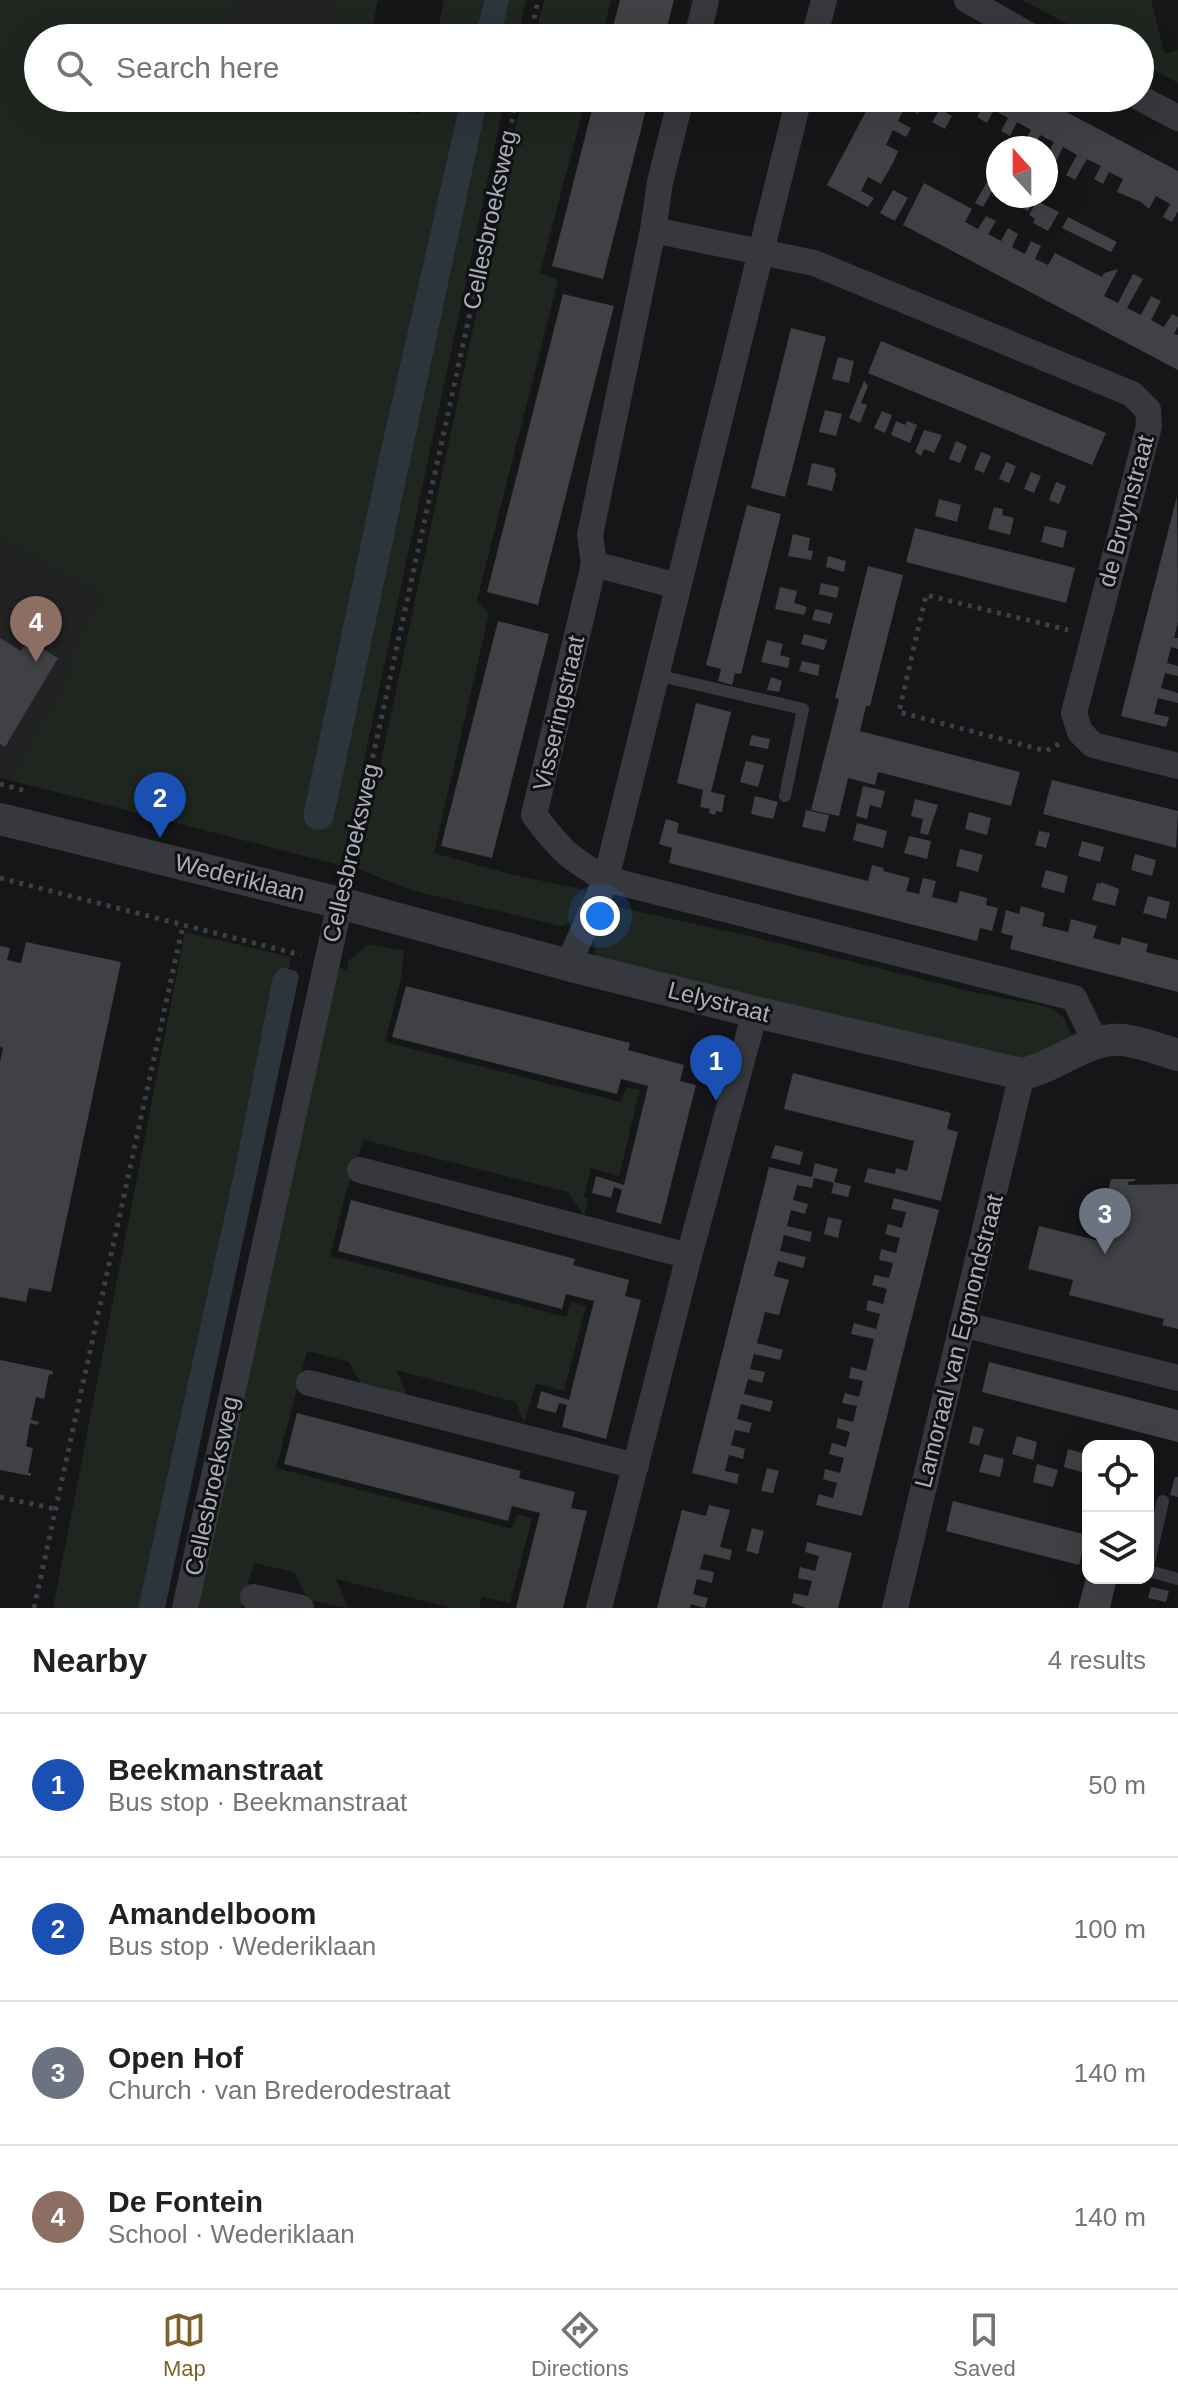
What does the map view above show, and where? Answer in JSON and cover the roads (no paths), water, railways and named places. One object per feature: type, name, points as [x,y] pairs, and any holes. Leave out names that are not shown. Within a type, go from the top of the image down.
[{"type":"street","points":[[700,24],[706,0]]},
{"type":"street","points":[[967,0],[1009,24]]},
{"type":"street","points":[[814,2],[814,24]]},
{"type":"street","points":[[1154,105],[1178,118]]},
{"type":"street","name":"Visseringstraat","points":[[606,879],[573,860],[557,846],[534,815],[594,564],[590,535],[653,230],[660,182],[678,112]]},
{"type":"street","points":[[568,965],[606,879],[795,112]]},
{"type":"street","points":[[653,230],[760,252]]},
{"type":"street","name":"de Bruynstraat","points":[[760,252],[814,263],[1132,394],[1148,410],[1149,426],[1074,713],[1080,732],[1093,745],[1178,766]]},
{"type":"street","points":[[594,564],[678,586]]},
{"type":"street","name":"Wederiklaan","points":[[0,819],[340,903]]},
{"type":"street","points":[[606,879],[1074,998],[1096,1043]]},
{"type":"street","name":"Cellesbroeksweg","points":[[185,1608],[340,903]]},
{"type":"street","name":"Lelystraat","points":[[340,903],[755,1012],[1022,1074]]},
{"type":"street","points":[[599,1608],[755,1012]]},
{"type":"street","points":[[1022,1074],[1040,1071],[1096,1043],[1121,1040],[1178,1055]]},
{"type":"street","name":"Lamoraal van Egmondstraat","points":[[895,1608],[1022,1074]]},
{"type":"street","points":[[360,1170],[689,1256]]},
{"type":"street","points":[[962,1324],[1178,1378]]},
{"type":"street","points":[[309,1383],[636,1466]]},
{"type":"street","points":[[253,1597],[301,1608]]},
{"type":"lane","points":[[656,675],[803,709],[785,796]]},
{"type":"lane","points":[[1154,1542],[1163,1501]]},
{"type":"lane","points":[[1154,1571],[1178,1579]]},
{"type":"place","name":"De Fontein","points":[[36,662]]},
{"type":"place","name":"Amandelboom","points":[[160,838]]},
{"type":"place","name":"Beekmanstraat","points":[[716,1101]]},
{"type":"place","name":"Open Hof","points":[[1105,1254]]}]
